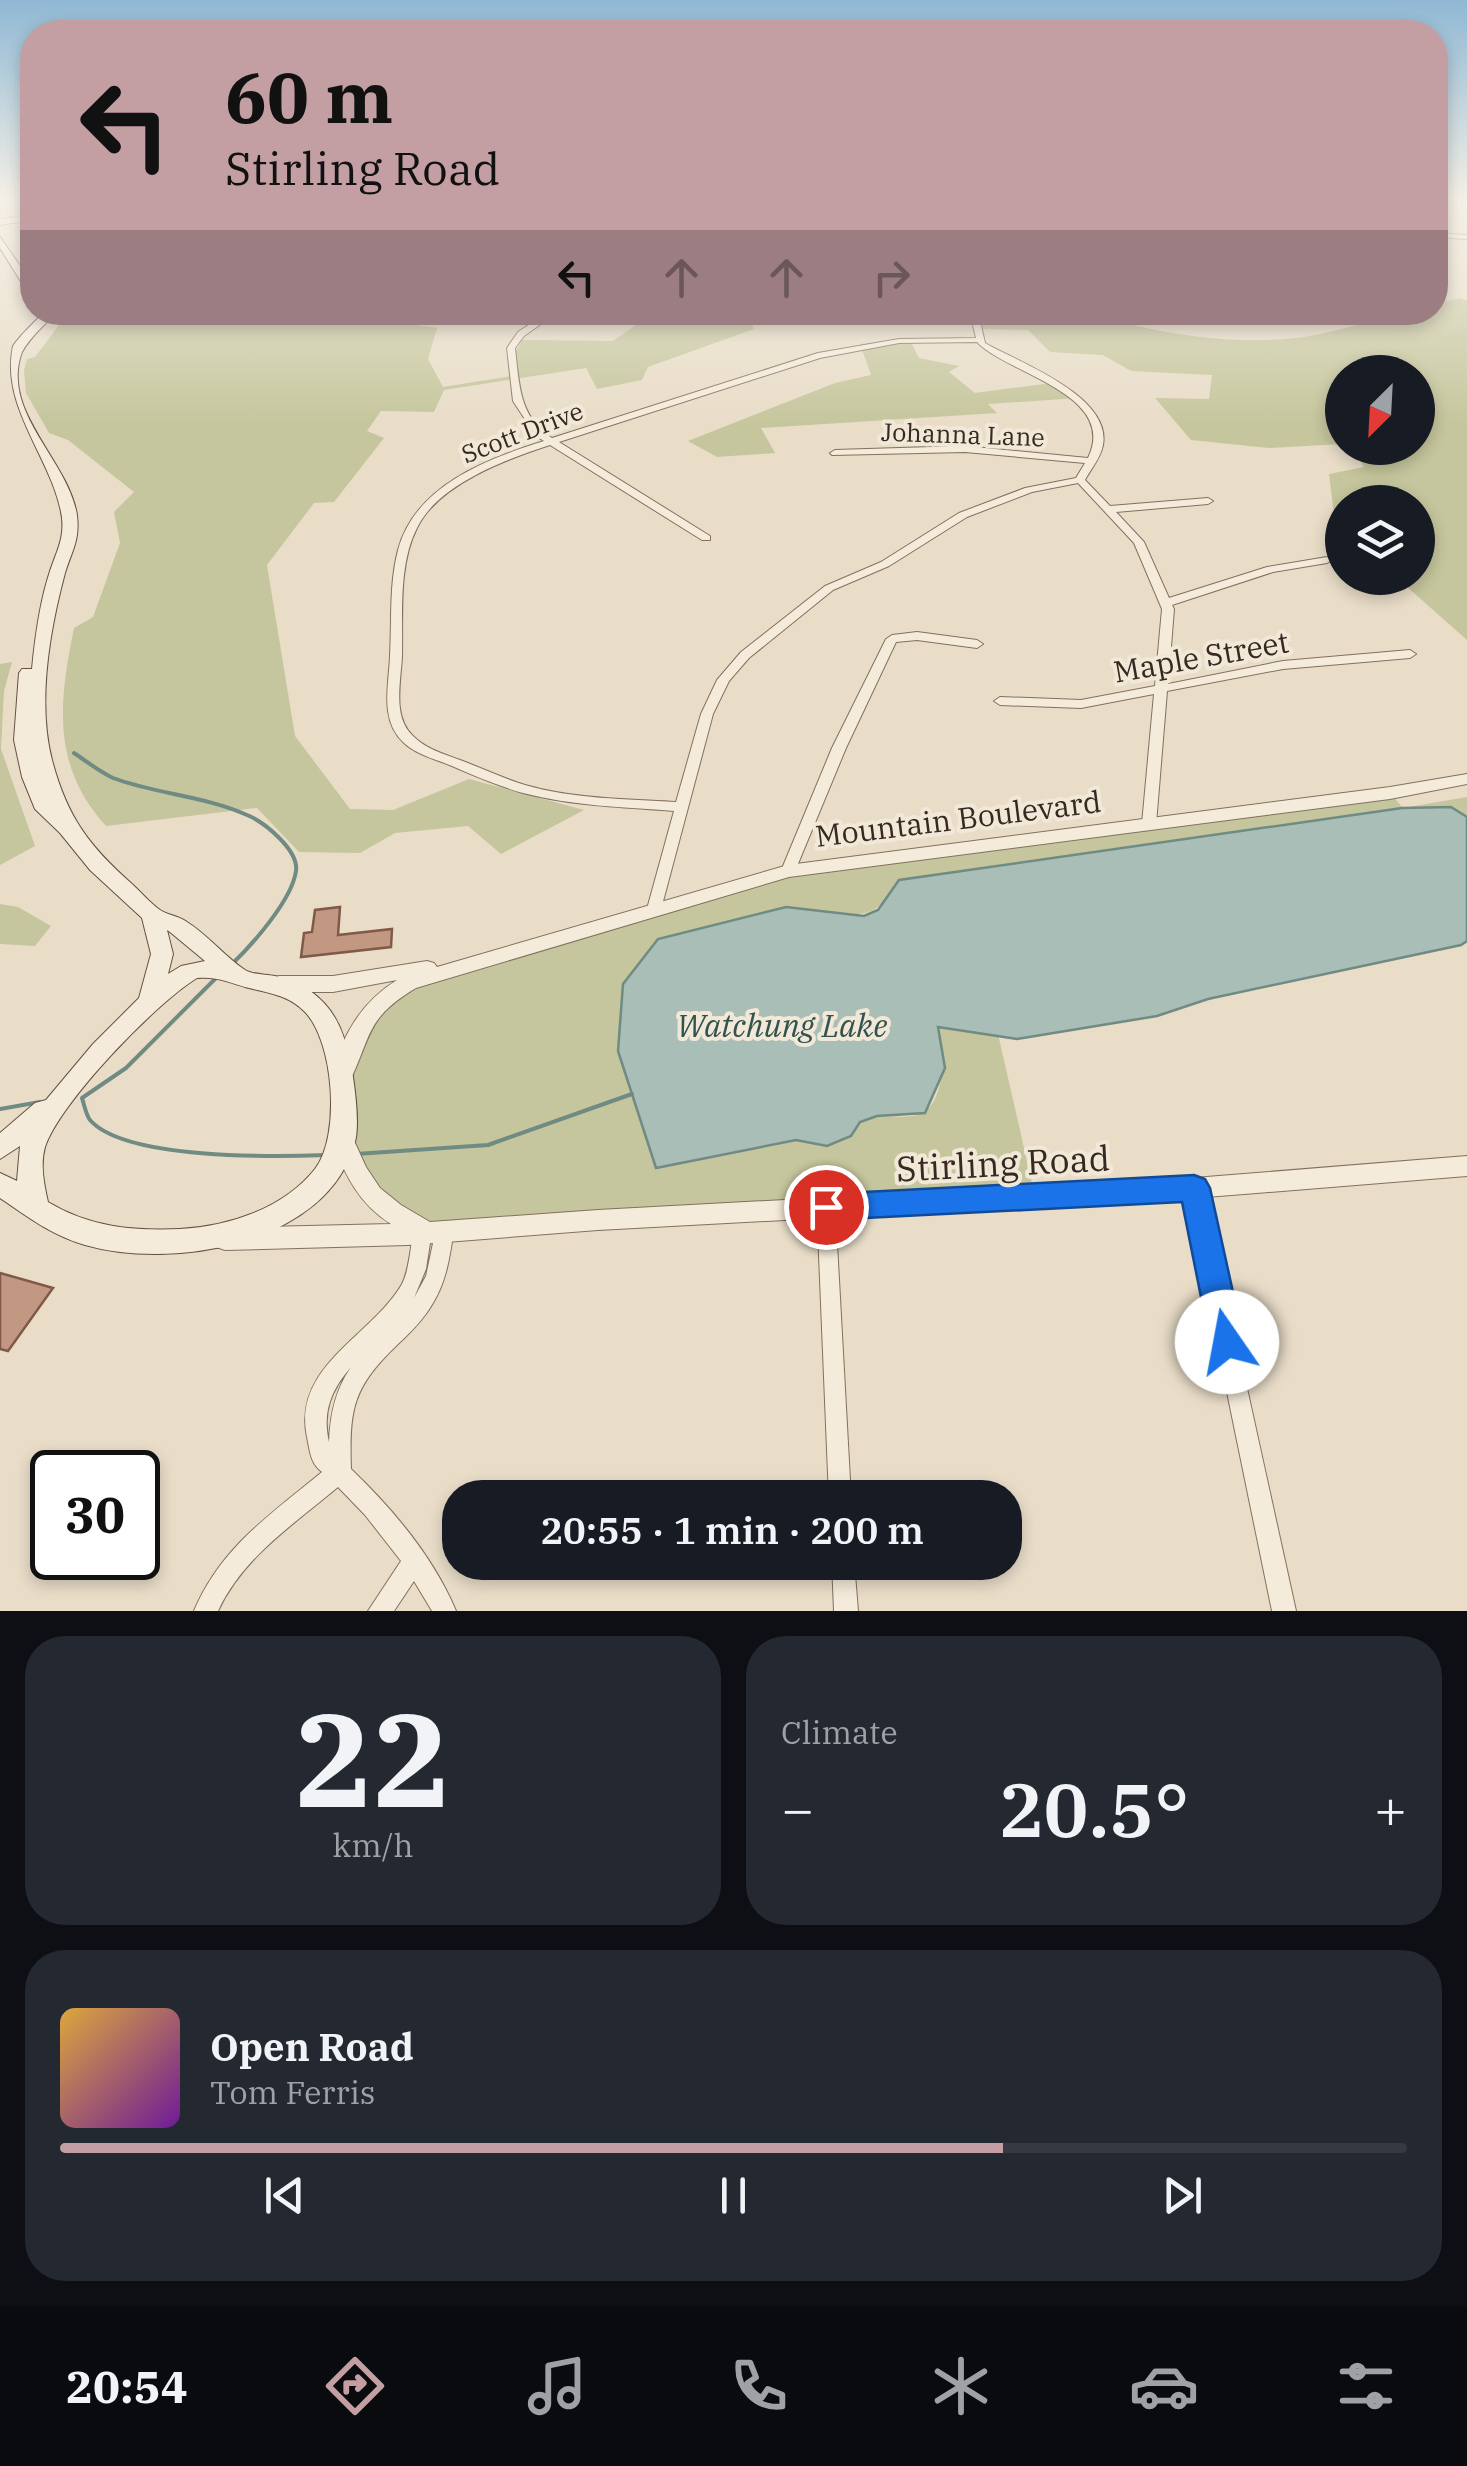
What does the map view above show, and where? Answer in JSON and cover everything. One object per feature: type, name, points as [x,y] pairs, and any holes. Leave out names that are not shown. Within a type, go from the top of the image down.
[{"type":"main road","points":[[0,364],[25,325]]},
{"type":"main road","points":[[38,325],[18,347],[6,387],[12,409],[66,503],[70,544],[58,570]]},
{"type":"main road","points":[[0,408],[52,495],[58,526],[58,570],[43,643],[27,678],[24,740],[32,777],[46,809],[152,915],[178,926],[216,964],[243,978],[275,984],[308,999],[322,1012],[332,1032],[342,1076],[343,1158],[312,1192],[282,1214],[208,1238],[106,1238],[69,1228],[38,1212],[0,1184]]},
{"type":"main road","points":[[147,1004],[162,966],[161,945],[152,915]]},
{"type":"main road","points":[[0,1148],[36,1125],[147,1004],[179,976],[216,964]]},
{"type":"main road","points":[[36,1125],[30,1158],[31,1186],[38,1212]]},
{"type":"street","points":[[537,325],[515,341],[510,354],[522,414],[548,442],[706,538]]},
{"type":"street","points":[[654,909],[707,714],[723,680],[745,655],[810,601],[990,502],[1080,480],[1099,444],[1099,434],[1077,399],[984,347],[976,325]]},
{"type":"street","name":"Scott Drive","points":[[681,807],[567,798],[531,791],[421,748],[403,734],[398,723],[398,574],[406,534],[424,506],[459,480],[518,452],[818,356],[899,341],[979,340]]},
{"type":"street","name":"Johanna Lane","points":[[835,453],[965,449],[1090,461]]},
{"type":"street","points":[[1080,480],[1139,542],[1166,603],[1164,686],[1150,824]]},
{"type":"street","points":[[1110,509],[1208,501]]},
{"type":"street","points":[[1166,603],[1270,568],[1325,560]]},
{"type":"street","points":[[788,871],[839,748],[892,638],[916,636],[976,644]]},
{"type":"street","name":"Maple Street","points":[[1000,701],[1081,704],[1283,665],[1410,654]]},
{"type":"street","name":"Mountain Boulevard","points":[[342,1076],[355,1033],[378,1004],[409,983],[788,871],[1390,793],[1467,778]]},
{"type":"street","name":"Mountain Boulevard","points":[[275,984],[332,984],[467,963]]},
{"type":"street","points":[[343,1158],[377,1204],[434,1229],[411,1286],[395,1309],[343,1356],[322,1394],[316,1416],[317,1446],[322,1459],[340,1472],[414,1562],[444,1611]]},
{"type":"street","name":"Stirling Road","points":[[208,1238],[360,1235],[1194,1188],[1466,1168]]},
{"type":"street","points":[[1194,1188],[1284,1611]]},
{"type":"street","points":[[360,1235],[372,1224],[377,1204]]},
{"type":"street","points":[[826,1207],[839,1480]]},
{"type":"street","points":[[206,1611],[220,1580],[237,1560],[340,1472]]},
{"type":"street","points":[[380,1611],[414,1562]]},
{"type":"street","points":[[845,1580],[846,1611]]},
{"type":"green space","points":[[1448,301],[1467,301],[1467,640],[1416,595],[1435,595],[1435,485],[1330,485],[1329,474],[1363,465],[1435,465],[1435,355],[1325,355],[1325,445],[1269,448],[1191,440],[1155,398],[1209,399],[1212,375],[1131,371],[1103,355],[1050,352],[1028,330],[981,329],[980,325],[1136,325],[1205,337],[1276,340],[1359,325],[1448,325]]},
{"type":"green space","points":[[59,325],[416,325],[437,328],[428,359],[443,387],[518,375],[515,353],[522,340],[613,341],[636,325],[752,325],[754,329],[648,367],[642,380],[597,389],[586,368],[444,390],[434,412],[381,411],[367,431],[384,438],[334,502],[314,503],[267,565],[295,736],[350,809],[393,810],[469,779],[584,810],[501,854],[468,826],[395,833],[360,853],[299,852],[257,808],[106,826],[88,803],[68,756],[63,707],[65,681],[74,628],[93,617],[120,543],[114,512],[134,492],[68,440],[49,433],[26,393],[24,370],[27,359],[35,357]]},
{"type":"green space","points":[[909,338],[919,358],[959,366],[949,372],[975,393],[1059,382],[1078,398],[988,404],[997,413],[761,428],[775,453],[717,457],[688,441],[835,383],[871,375],[860,344]]},
{"type":"green space","points":[[12,662],[4,691],[1,749],[35,846],[0,865],[0,664]]},
{"type":"green space","points":[[1390,793],[1403,808],[900,880],[875,909],[861,914],[838,914],[784,1142],[796,1140],[827,1146],[866,1120],[924,1112],[938,1092],[941,1078],[937,1026],[998,1034],[1035,1196],[423,1230],[403,1220],[343,1141],[351,1043],[388,996],[788,871]]},
{"type":"green space","points":[[1467,797],[1467,817],[1451,807],[1403,808]]},
{"type":"green space","points":[[0,904],[18,907],[51,926],[35,946],[0,944]]},
{"type":"water","name":"Watchung Lake","points":[[1451,807],[1467,817],[1467,941],[1461,945],[1208,999],[1157,1016],[1017,1039],[938,1027],[945,1068],[925,1113],[877,1116],[860,1122],[851,1136],[827,1146],[796,1140],[656,1168],[618,1051],[623,984],[658,939],[786,907],[864,916],[878,910],[899,880],[1402,808]]},
{"type":"building","points":[[340,907],[338,935],[392,929],[391,947],[301,957],[304,933],[312,932],[315,910]]},
{"type":"building","points":[[0,1273],[53,1288],[8,1351],[0,1349]]},
{"type":"waterway","points":[[74,753],[113,778],[247,815],[271,830],[292,854],[296,871],[287,895],[260,934],[231,965]]},
{"type":"waterway","points":[[216,978],[126,1068],[82,1098],[90,1120],[108,1133],[134,1143],[167,1149],[238,1155],[327,1155]]},
{"type":"waterway","points":[[356,1154],[488,1145],[632,1094]]},
{"type":"waterway","points":[[0,1109],[40,1102]]},
{"type":"route","points":[[826,1207],[1194,1188],[1227,1342]]}]
